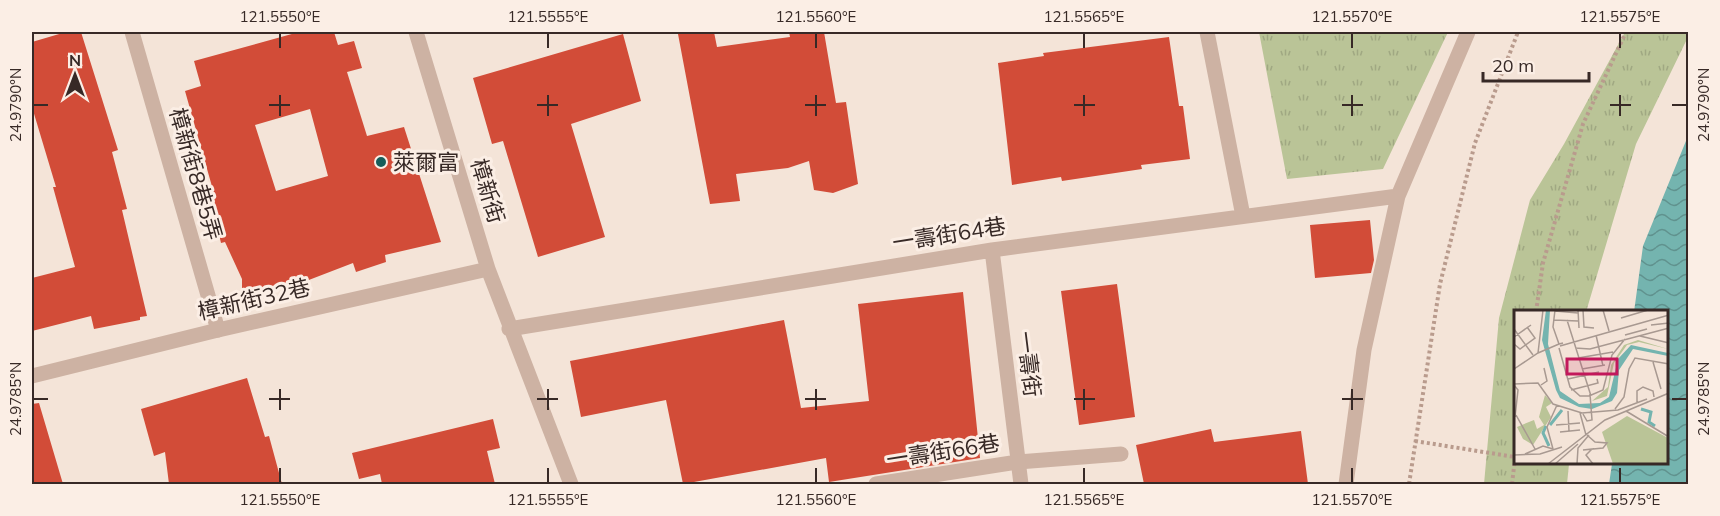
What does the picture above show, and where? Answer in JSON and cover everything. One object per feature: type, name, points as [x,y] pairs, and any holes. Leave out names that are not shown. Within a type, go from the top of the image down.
[{"type":"street","name":"樟新街8巷5弄","points":[[132,32],[218,330]]},
{"type":"street","name":"樟新街","points":[[416,32],[488,269],[509,329],[571,484]]},
{"type":"street","points":[[1207,32],[1243,216]]},
{"type":"street","points":[[1346,484],[1364,350],[1398,196],[1468,32]]},
{"type":"street","name":"一壽街64巷","points":[[509,329],[992,250],[1398,196]]},
{"type":"street","name":"一壽街","points":[[992,250],[1021,484]]},
{"type":"street","name":"樟新街32巷","points":[[32,376],[218,330],[488,269]]},
{"type":"street","name":"一壽街66巷","points":[[876,484],[1018,462],[1121,454]]},
{"type":"path","points":[[1409,484],[1440,284],[1475,143],[1518,32]]},
{"type":"path","points":[[1536,310],[1543,263],[1583,124],[1626,32]]},
{"type":"path","points":[[1415,441],[1514,457]]},
{"type":"path","points":[[1512,484],[1514,465]]},
{"type":"green space","points":[[1259,32],[1448,32],[1383,169],[1287,179]]},
{"type":"green space","points":[[1625,32],[1688,32],[1688,37],[1636,144],[1587,310],[1514,310],[1514,465],[1569,465],[1567,484],[1484,484],[1499,318],[1530,200],[1564,144]]},
{"type":"water","points":[[1688,136],[1688,484],[1609,484],[1612,465],[1669,465],[1669,310],[1634,310],[1643,246]]},
{"type":"building","points":[[66,32],[81,32],[118,150],[112,152],[127,209],[122,210],[147,316],[140,317],[140,320],[94,329],[91,316],[32,331],[32,278],[75,267],[53,187],[56,187],[32,107],[32,42]]},
{"type":"building","points":[[299,32],[334,32],[338,45],[354,41],[362,68],[347,72],[367,136],[404,127],[441,242],[385,255],[386,262],[356,272],[353,263],[301,283],[300,280],[268,287],[242,296],[242,279],[225,242],[221,243],[209,191],[213,190],[185,91],[201,86],[194,61]],"holes":[[[310,109],[328,176],[276,191],[255,125]]]},
{"type":"building","points":[[714,32],[717,47],[790,37],[789,32],[824,32],[836,103],[846,102],[858,184],[833,193],[814,190],[809,161],[788,168],[736,174],[740,201],[710,204],[678,34]]},
{"type":"building","points":[[623,34],[641,101],[571,124],[605,237],[538,257],[503,141],[492,144],[473,78]]},
{"type":"building","points":[[1169,37],[1179,106],[1183,106],[1190,159],[1141,165],[1142,169],[1062,181],[1061,177],[1012,185],[998,63],[1044,56],[1043,53]]},
{"type":"building","points":[[1370,220],[1374,260],[1371,273],[1315,278],[1310,225]]},
{"type":"building","points":[[1117,284],[1135,417],[1079,425],[1061,291]]},
{"type":"building","points":[[963,292],[980,458],[829,482],[826,458],[683,484],[666,400],[581,417],[570,361],[784,320],[801,408],[869,401],[858,304]]},
{"type":"building","points":[[247,378],[265,437],[269,436],[282,484],[169,484],[165,452],[154,456],[141,409]]},
{"type":"building","points":[[39,403],[63,484],[32,484],[32,404]]},
{"type":"building","points":[[493,419],[500,448],[487,451],[495,484],[382,484],[380,474],[359,479],[352,453]]},
{"type":"building","points":[[1211,429],[1214,442],[1301,431],[1308,484],[1144,484],[1136,445]]},
{"type":"place","name":"萊爾富","points":[[381,162]]}]
